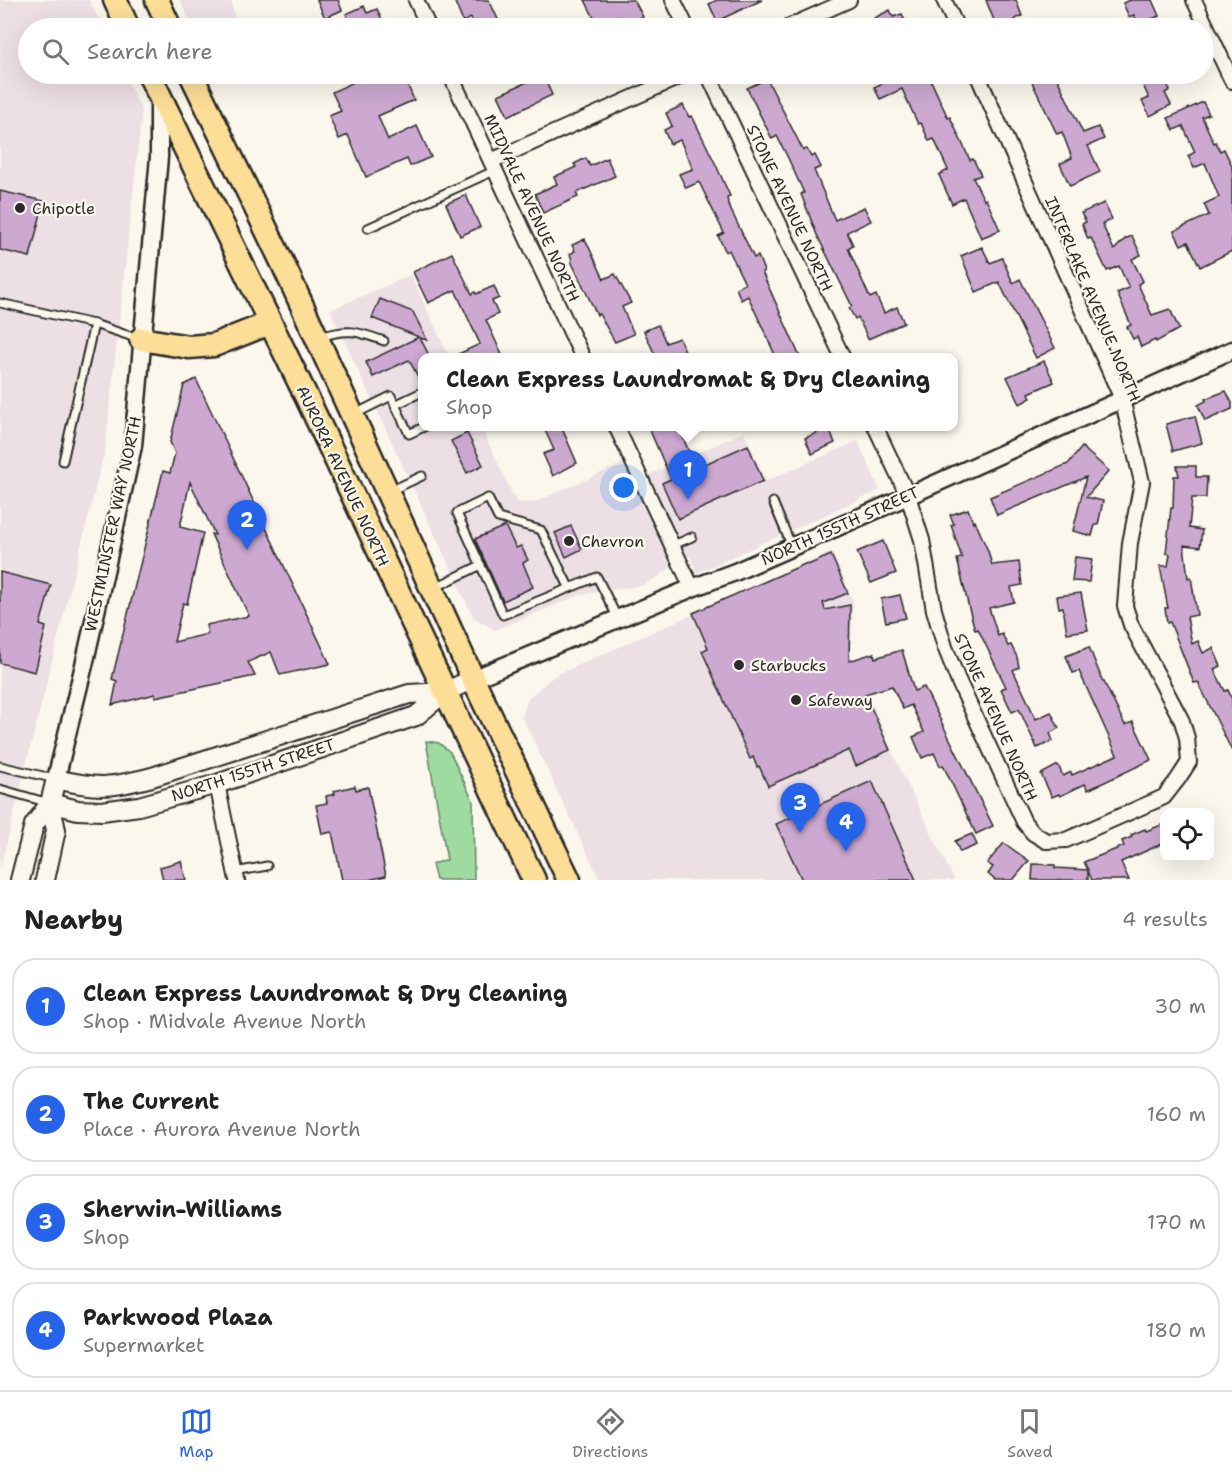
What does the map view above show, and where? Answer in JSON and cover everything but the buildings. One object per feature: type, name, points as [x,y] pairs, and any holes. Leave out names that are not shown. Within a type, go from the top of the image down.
[{"type":"highway","points":[[115,0],[123,18]]},
{"type":"highway","points":[[157,0],[165,18]]},
{"type":"highway","name":"AURORA AVENUE NORTH","points":[[153,84],[270,323],[534,880]]},
{"type":"highway","name":"AURORA AVENUE NORTH","points":[[196,84],[317,337],[473,679],[569,880]]},
{"type":"highway","points":[[141,339],[189,347],[214,345],[270,323]]},
{"type":"main road","name":"NORTH 155TH STREET","points":[[50,803],[78,810],[102,811],[139,806],[218,784],[416,716],[445,692],[473,679]]},
{"type":"main road","name":"NORTH 155TH STREET","points":[[56,779],[104,788],[121,785],[409,694],[445,692]]},
{"type":"main road","name":"WESTMINSTER WAY NORTH","points":[[20,880],[34,825],[50,803],[56,779]]},
{"type":"main road","name":"WESTMINSTER WAY NORTH","points":[[45,880],[56,830],[50,803]]},
{"type":"street","points":[[416,0],[424,18]]},
{"type":"street","points":[[673,0],[682,18]]},
{"type":"street","points":[[808,18],[849,0]]},
{"type":"street","points":[[944,0],[952,18]]},
{"type":"street","points":[[1194,0],[1202,18]]},
{"type":"street","points":[[1214,43],[1232,81]]},
{"type":"street","name":"MIDVALE AVENUE NORTH","points":[[455,84],[581,353]]},
{"type":"street","points":[[493,165],[665,84]]},
{"type":"street","name":"STONE AVENUE NORTH","points":[[713,84],[841,353]]},
{"type":"street","name":"INTERLAKE AVENUE NORTH","points":[[981,84],[1122,399],[1142,482],[1130,543],[1125,606],[1131,626],[1182,721],[1187,738],[1189,762],[1164,797],[1066,840],[1046,841]]},
{"type":"street","name":"WESTMINSTER WAY NORTH","points":[[56,779],[133,446],[159,158],[159,97]]},
{"type":"street","name":"NORTH 155TH STREET","points":[[473,679],[735,572],[1232,350]]},
{"type":"street","points":[[618,431],[692,588]]},
{"type":"street","name":"STONE AVENUE NORTH","points":[[877,431],[909,496],[922,540],[934,610],[958,680],[1024,822],[1033,833],[1046,841]]},
{"type":"street","points":[[218,784],[236,876]]},
{"type":"lane","points":[[368,228],[493,165]]},
{"type":"lane","points":[[0,303],[94,324],[141,339]]},
{"type":"lane","points":[[63,461],[94,324]]},
{"type":"lane","points":[[317,337],[339,331],[357,331],[384,341]]},
{"type":"lane","points":[[395,405],[418,394]]},
{"type":"lane","points":[[353,415],[392,396],[409,434],[418,430]]},
{"type":"lane","points":[[388,492],[422,476]]},
{"type":"lane","points":[[569,587],[541,530],[498,518],[488,498],[457,513],[503,615],[597,577],[618,619]]},
{"type":"lane","points":[[773,502],[792,547]]},
{"type":"lane","points":[[671,546],[692,537]]},
{"type":"lane","points":[[432,589],[481,565]]},
{"type":"lane","points":[[0,766],[56,779]]},
{"type":"lane","points":[[0,789],[50,803]]},
{"type":"lane","points":[[236,876],[267,866]]},
{"type":"shaded area","points":[[0,0],[89,0],[98,18],[18,18],[18,84],[129,84],[142,112],[105,450],[0,869]]},
{"type":"shaded area","points":[[180,0],[231,0],[235,18],[188,18]]},
{"type":"shaded area","points":[[411,275],[447,353],[418,353],[418,431],[483,431],[516,502],[533,503],[637,457],[647,476],[744,432],[766,481],[858,441],[880,490],[697,573],[690,556],[644,585],[580,595],[495,630],[473,617],[330,310]]},
{"type":"shaded area","points":[[832,552],[853,601],[850,652],[894,756],[954,880],[600,880],[522,717],[528,698],[554,676]]},
{"type":"green space","points":[[426,741],[439,743],[450,752],[473,801],[474,880],[436,880],[432,864],[447,860]]},
{"type":"place","name":"Chipotle","points":[[20,208]]},
{"type":"place","name":"Clean Express Laundromat & Dry Cleaning","points":[[688,500]]},
{"type":"place","name":"Chevron","points":[[569,541]]},
{"type":"place","name":"The Current","points":[[247,550]]},
{"type":"place","name":"Starbucks","points":[[739,665]]},
{"type":"place","name":"Safeway","points":[[796,700]]},
{"type":"place","name":"Sherwin-Williams","points":[[800,833]]},
{"type":"place","name":"Parkwood Plaza","points":[[846,852]]}]
